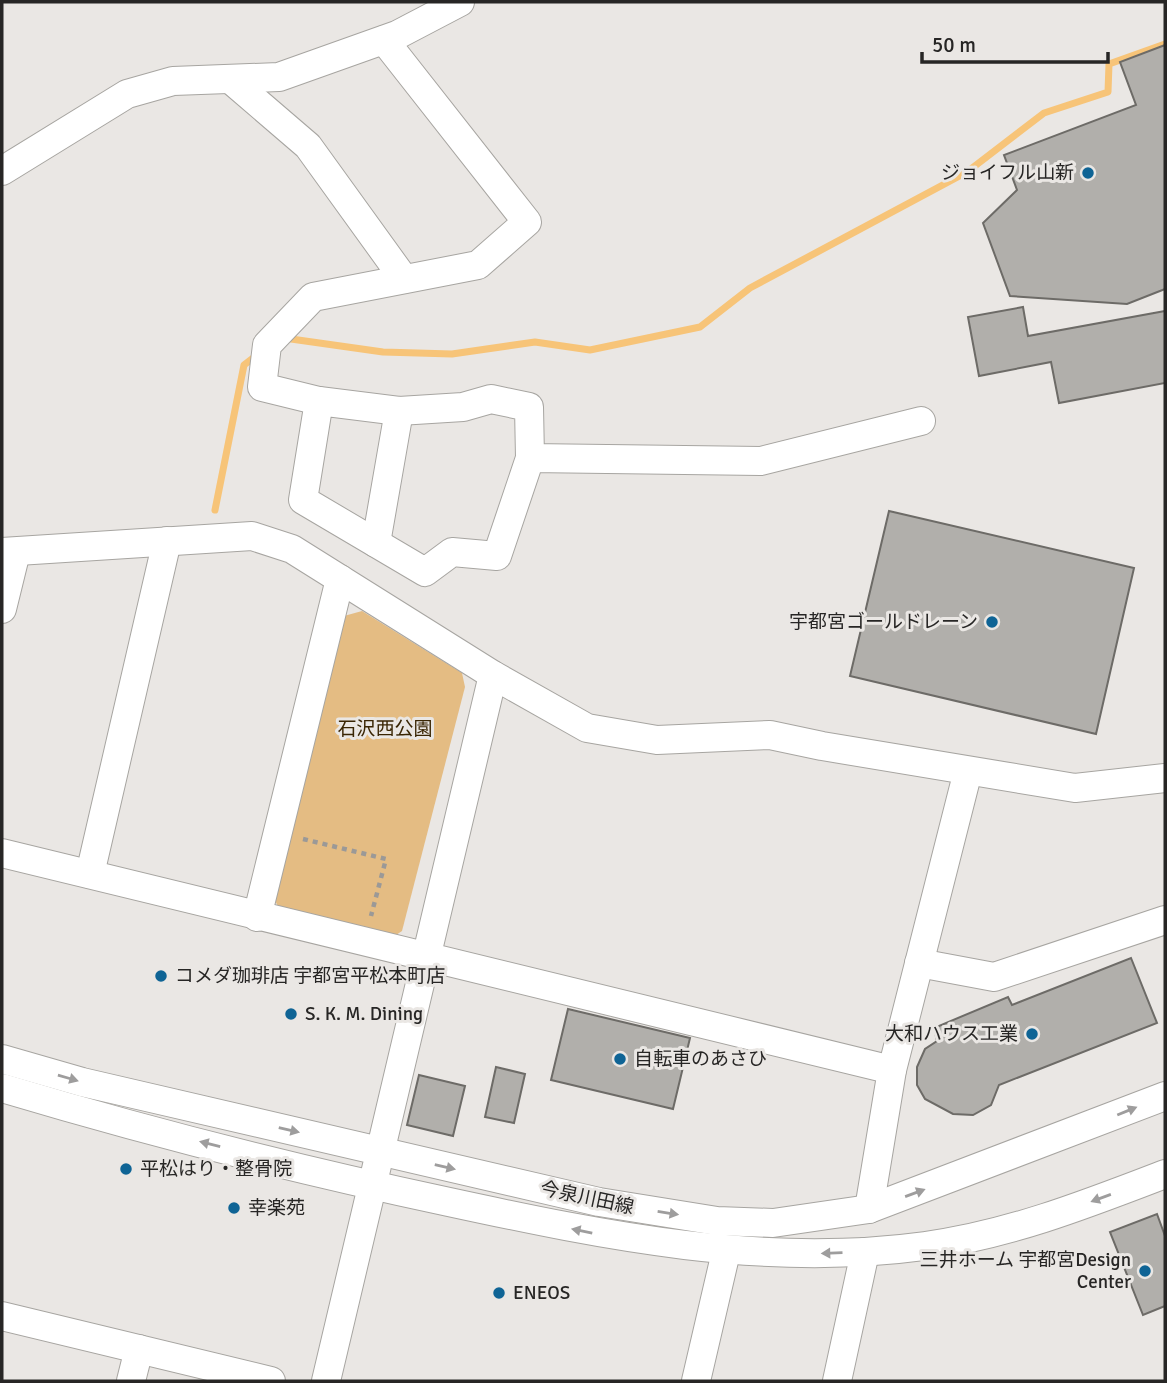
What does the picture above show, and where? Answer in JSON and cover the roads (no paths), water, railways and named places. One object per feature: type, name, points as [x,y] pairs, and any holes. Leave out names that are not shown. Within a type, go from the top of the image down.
[{"type":"street","points":[[2,171],[127,94],[173,81],[279,77],[384,40],[460,2]]},
{"type":"street","points":[[319,401],[303,500],[425,572],[452,552],[497,556],[530,458],[529,407],[491,399],[463,407],[399,411],[319,401],[262,387],[267,345],[313,297],[478,265],[527,222],[384,40]]},
{"type":"street","points":[[230,79],[308,146],[404,279]]},
{"type":"street","points":[[376,543],[399,411]]},
{"type":"street","points":[[530,458],[761,461],[921,421]]},
{"type":"street","points":[[2,609],[9,552],[252,536],[292,549],[493,675],[587,728],[657,740],[770,735],[1076,788],[1165,778]]},
{"type":"street","points":[[90,874],[167,541]]},
{"type":"street","points":[[257,917],[340,579]]},
{"type":"street","points":[[326,1381],[493,675]]},
{"type":"street","points":[[869,1209],[892,1070],[968,771]]},
{"type":"street","points":[[2,853],[892,1070]]},
{"type":"street","points":[[919,963],[994,977],[1165,920]]},
{"type":"street","name":"今泉川田線","points":[[2,1059],[82,1082],[599,1202],[717,1221],[773,1223],[869,1209],[1165,1096]]},
{"type":"street","name":"今泉川田線","points":[[2,1088],[371,1186],[593,1233],[726,1252],[865,1252],[975,1238],[1096,1201],[1165,1174]]},
{"type":"street","points":[[696,1381],[726,1252]]},
{"type":"street","points":[[837,1381],[865,1252]]},
{"type":"street","points":[[2,1315],[271,1381]]},
{"type":"street","points":[[131,1381],[139,1349]]},
{"type":"waterway","points":[[284,338],[383,352],[452,354],[535,342],[590,350],[700,327],[750,288],[967,172],[1044,113],[1108,92],[1109,64],[1165,44]]},
{"type":"waterway","points":[[215,510],[244,365],[257,355]]},
{"type":"place","name":"ジョイフル山新","points":[[1088,173]]},
{"type":"place","name":"宇都宮ゴールドレーン","points":[[992,622]]},
{"type":"place","name":"コメダ珈琲店 宇都宮平松本町店","points":[[161,976]]},
{"type":"place","name":"S. K. M. Dining","points":[[291,1014]]},
{"type":"place","name":"大和ハウス工業","points":[[1032,1034]]},
{"type":"place","name":"自転車のあさひ","points":[[620,1059]]},
{"type":"place","name":"平松はり・整骨院","points":[[126,1169]]},
{"type":"place","name":"幸楽苑","points":[[234,1208]]},
{"type":"place","name":"三井ホーム 宇都宮Design Center","points":[[1145,1271]]},
{"type":"place","name":"ENEOS","points":[[499,1293]]},
{"type":"park label","name":"石沢西公園","points":[[385,729]]}]
